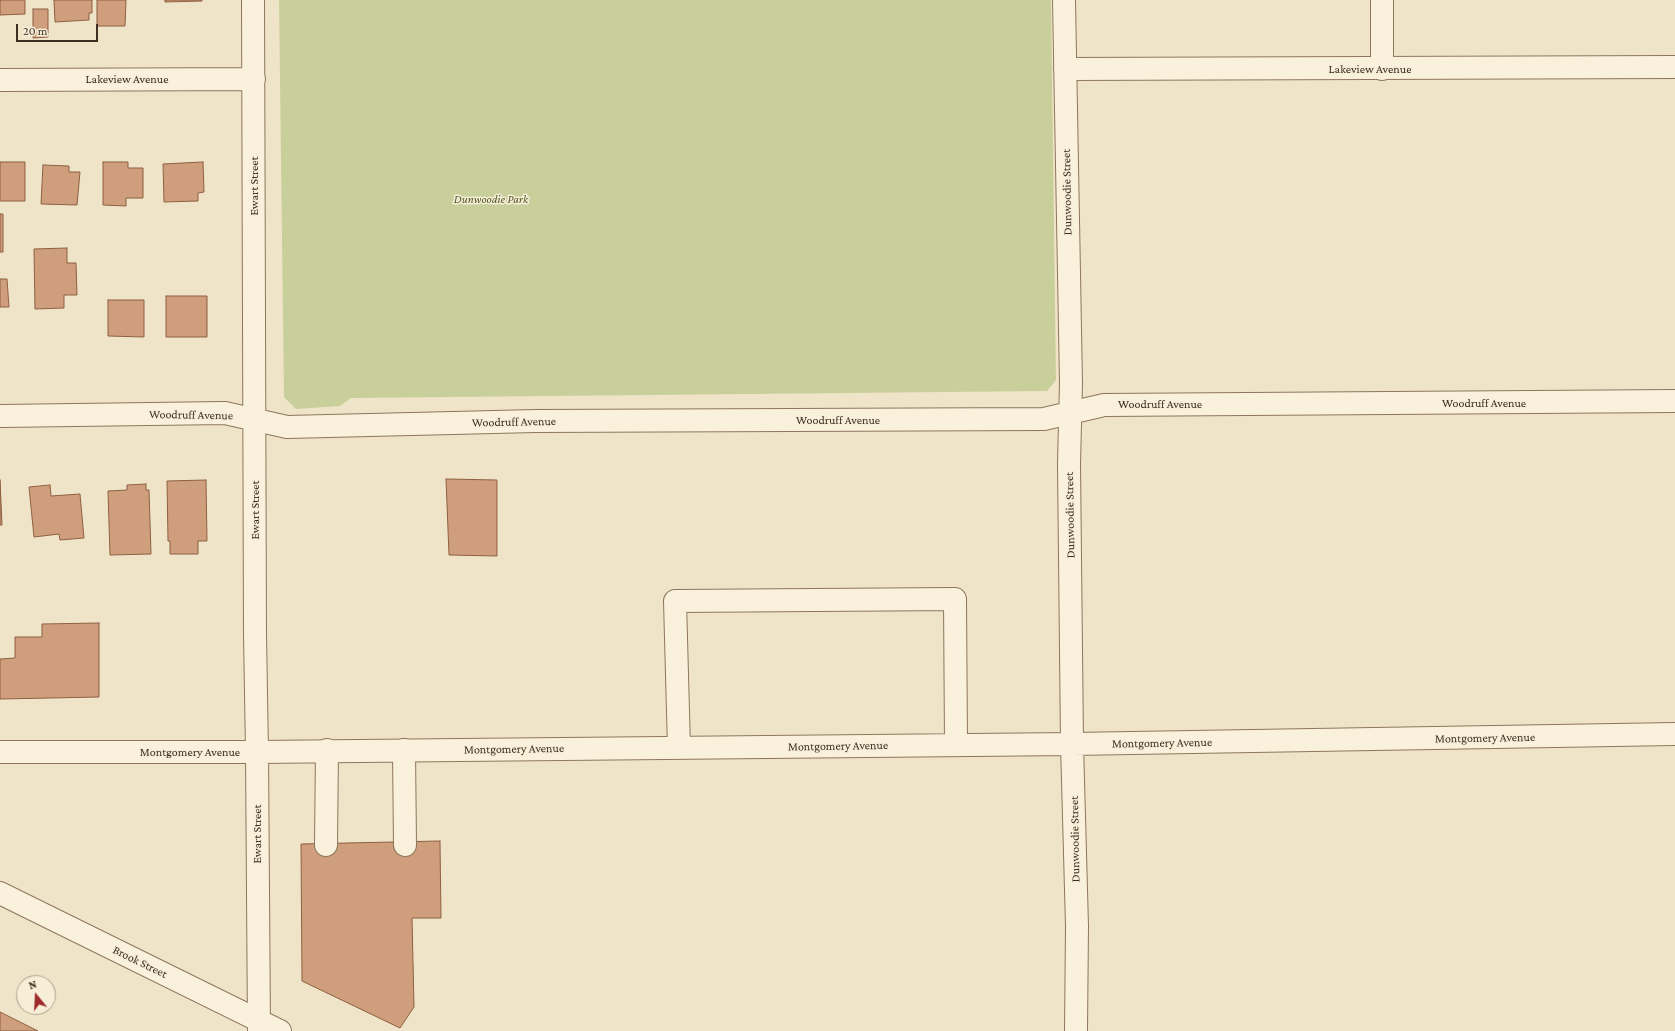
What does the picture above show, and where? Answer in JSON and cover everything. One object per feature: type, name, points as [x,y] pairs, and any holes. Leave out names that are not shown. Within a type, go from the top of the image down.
[{"type":"street","name":"Ewart Street","points":[[253,0],[255,634],[259,1026]]},
{"type":"street","name":"Dunwoodie Street","points":[[1064,0],[1070,413],[1072,744],[1077,926],[1076,1031]]},
{"type":"street","points":[[1382,0],[1382,69]]},
{"type":"street","name":"Lakeview Avenue","points":[[1065,69],[1675,67]]},
{"type":"street","name":"Lakeview Avenue","points":[[0,80],[254,79]]},
{"type":"street","name":"Woodruff Avenue","points":[[0,416],[225,413],[287,426],[536,421],[1044,419],[1104,405],[1675,401]]},
{"type":"street","points":[[679,748],[675,601],[955,599],[956,745]]},
{"type":"street","name":"Montgomery Avenue","points":[[0,752],[257,752],[326,750],[1072,744],[1675,734]]},
{"type":"street","points":[[326,750],[326,846]]},
{"type":"street","points":[[404,750],[405,845]]},
{"type":"street","name":"Brook Street","points":[[0,893],[259,1026],[280,1031]]},
{"type":"green space","name":"Dunwoodie Park","points":[[279,0],[1051,0],[1056,380],[1047,391],[351,398],[340,406],[296,409],[284,397]]},
{"type":"building","points":[[0,0],[25,0],[25,14],[0,15]]},
{"type":"building","points":[[54,0],[92,0],[92,13],[89,13],[89,20],[55,22]]},
{"type":"building","points":[[97,0],[126,0],[125,26],[97,26]]},
{"type":"building","points":[[165,0],[202,0],[202,1],[165,2]]},
{"type":"building","points":[[33,9],[48,9],[48,37],[33,38]]},
{"type":"building","points":[[0,162],[25,162],[25,201],[0,201]]},
{"type":"building","points":[[103,162],[128,162],[128,168],[143,168],[143,198],[126,198],[126,206],[103,205]]},
{"type":"building","points":[[203,162],[204,192],[198,193],[198,201],[164,202],[163,164]]},
{"type":"building","points":[[43,165],[69,166],[69,172],[80,172],[77,205],[41,204]]},
{"type":"building","points":[[0,214],[3,214],[3,252],[0,252]]},
{"type":"building","points":[[67,248],[67,263],[76,263],[77,295],[64,295],[64,308],[35,309],[34,249]]},
{"type":"building","points":[[0,279],[7,279],[9,307],[0,307]]},
{"type":"building","points":[[166,296],[207,296],[207,337],[166,337]]},
{"type":"building","points":[[108,300],[144,300],[144,337],[108,336]]},
{"type":"building","points":[[446,479],[497,480],[497,556],[449,555]]},
{"type":"building","points":[[0,480],[2,525],[0,525]]},
{"type":"building","points":[[206,480],[207,541],[198,541],[198,554],[170,554],[170,541],[168,541],[167,481]]},
{"type":"building","points":[[146,484],[146,490],[149,490],[151,554],[110,555],[108,491],[127,490],[127,485]]},
{"type":"building","points":[[50,485],[51,496],[80,494],[84,538],[60,540],[59,534],[34,537],[29,487]]},
{"type":"building","points":[[99,623],[99,697],[0,699],[0,659],[15,658],[15,637],[42,637],[42,624]]},
{"type":"building","points":[[440,841],[441,918],[412,918],[414,1007],[400,1028],[302,981],[301,844]]},
{"type":"building","points":[[0,1012],[38,1031],[0,1031]]}]
